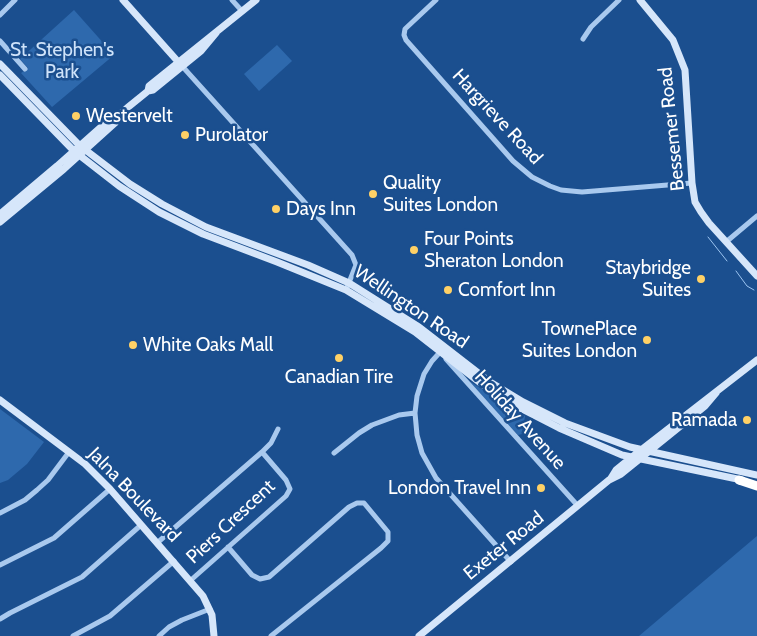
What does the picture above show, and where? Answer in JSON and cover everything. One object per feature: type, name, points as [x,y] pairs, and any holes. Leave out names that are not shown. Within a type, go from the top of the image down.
[{"type":"highway","points":[[739,480],[757,485]]},
{"type":"main road","points":[[122,0],[180,64]]},
{"type":"main road","points":[[0,219],[79,150],[115,123],[118,116],[148,91],[153,90],[180,64],[208,45],[216,33],[256,0]]},
{"type":"main road","name":"Bessemer Road","points":[[640,0],[673,40],[685,70],[692,183],[696,202],[701,212],[757,276]]},
{"type":"main road","name":"Wellington Road","points":[[0,64],[79,150]]},
{"type":"main road","name":"Wellington Road","points":[[0,75],[119,186],[159,212],[283,264],[348,286],[490,382],[523,402],[565,423],[640,454],[739,480]]},
{"type":"main road","name":"Wellington Road","points":[[442,350],[483,386],[520,408],[585,440],[622,455],[640,454],[757,475]]},
{"type":"main road","name":"Exeter Road","points":[[419,636],[609,480],[621,474],[640,454],[705,406],[716,393],[757,360]]},
{"type":"main road","name":"Jalna Boulevard","points":[[0,400],[95,473],[110,489],[203,596],[210,609],[214,636]]},
{"type":"street","points":[[232,0],[242,11]]},
{"type":"street","name":"Hargrieve Road","points":[[436,0],[405,29],[404,35],[406,40],[513,161],[532,177],[550,186],[582,192],[692,183]]},
{"type":"street","points":[[583,39],[590,27],[620,0]]},
{"type":"street","points":[[0,15],[13,1]]},
{"type":"street","points":[[0,40],[26,69]]},
{"type":"street","points":[[180,64],[352,255],[356,266],[348,286]]},
{"type":"street","points":[[726,242],[757,216]]},
{"type":"street","points":[[442,350],[424,374],[417,396],[415,413],[417,435],[428,466],[442,485],[511,562]]},
{"type":"street","name":"Holiday Avenue","points":[[442,350],[578,506]]},
{"type":"street","points":[[334,453],[372,425],[398,415],[415,413]]},
{"type":"street","points":[[262,452],[271,443],[278,429]]},
{"type":"street","points":[[0,513],[25,500],[37,490],[48,480],[69,452]]},
{"type":"street","name":"Piers Crescent","points":[[157,543],[262,452],[286,480],[290,489],[286,496],[190,580]]},
{"type":"street","points":[[0,566],[54,538],[110,489]]},
{"type":"street","points":[[228,547],[252,575],[260,580],[269,577],[349,507],[357,503],[364,503],[388,532],[388,540],[381,548],[271,636]]},
{"type":"street","points":[[0,619],[82,577],[141,525]]},
{"type":"street","points":[[74,636],[110,616],[174,561]]},
{"type":"street","points":[[159,636],[169,627],[182,620],[210,609]]},
{"type":"green space","name":"St. Stephen's Park","points":[[74,10],[114,55],[52,107],[21,73],[28,68],[20,59]]},
{"type":"green space","points":[[277,45],[292,61],[259,91],[244,74]]},
{"type":"green space","points":[[469,381],[525,416],[522,434],[518,435]]},
{"type":"green space","points":[[0,409],[44,442],[27,464],[8,480],[0,483]]},
{"type":"green space","points":[[757,536],[757,636],[639,636]]},
{"type":"waterway","points":[[708,237],[727,261]]},
{"type":"waterway","points":[[736,271],[747,286],[754,290]]},
{"type":"place","name":"Westervelt","points":[[76,116]]},
{"type":"place","name":"Purolator","points":[[185,135]]},
{"type":"place","name":"Quality Suites London","points":[[373,194]]},
{"type":"place","name":"Days Inn","points":[[276,209]]},
{"type":"place","name":"Four Points Sheraton London","points":[[414,250]]},
{"type":"place","name":"Staybridge Suites","points":[[701,279]]},
{"type":"place","name":"Comfort Inn","points":[[448,290]]},
{"type":"place","name":"TownePlace Suites London","points":[[647,340]]},
{"type":"place","name":"White Oaks Mall","points":[[133,345]]},
{"type":"place","name":"Canadian Tire","points":[[339,358]]},
{"type":"place","name":"Ramada","points":[[747,420]]},
{"type":"place","name":"London Travel Inn","points":[[541,488]]}]
